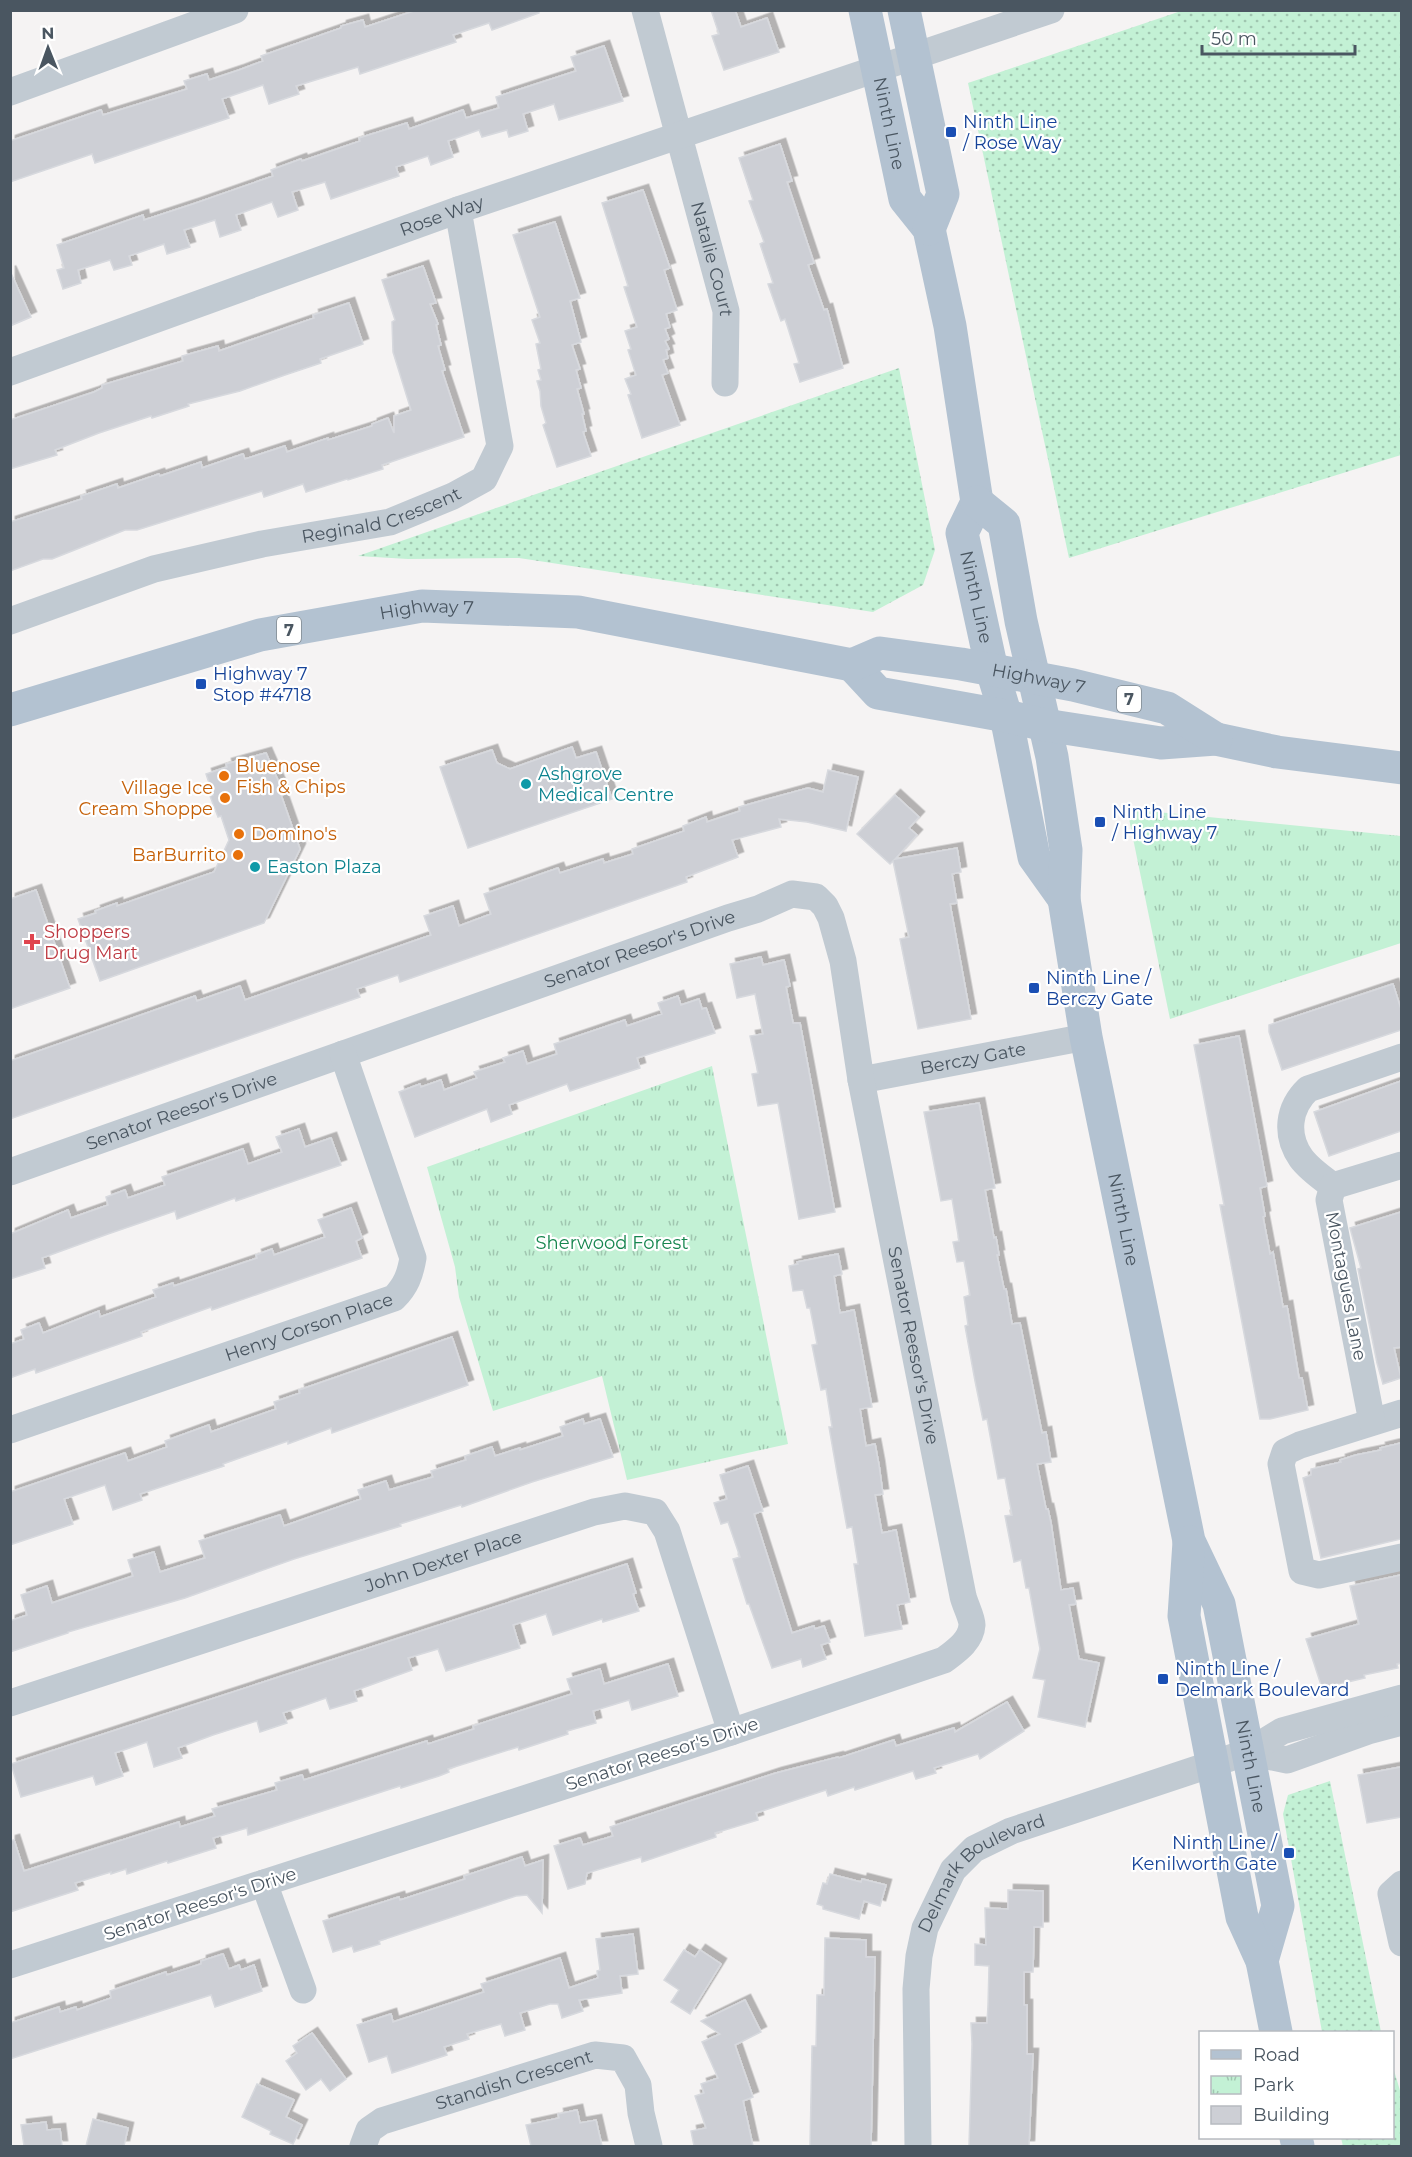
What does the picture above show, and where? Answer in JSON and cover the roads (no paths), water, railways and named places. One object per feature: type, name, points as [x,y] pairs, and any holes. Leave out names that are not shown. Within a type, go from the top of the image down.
[{"type":"main road","name":"Ninth Line","points":[[865,10],[905,199],[929,229],[950,326],[977,502],[962,533],[993,670],[1006,716],[1035,857],[1064,898]]},
{"type":"main road","name":"Ninth Line","points":[[903,10],[943,194],[929,229]]},
{"type":"main road","name":"Ninth Line","points":[[977,502],[1004,524],[1021,621],[1045,725],[1066,850],[1064,898],[1086,1037],[1189,1541],[1219,1604],[1248,1752],[1278,1906],[1262,1961]]},
{"type":"main road","name":"Highway 7","points":[[10,710],[260,635],[422,606],[578,612],[852,665],[880,653],[993,670],[1167,708],[1216,739]]},
{"type":"main road","name":"Highway 7","points":[[852,665],[878,693],[1045,725],[1161,743],[1216,739],[1277,752],[1401,768]]},
{"type":"main road","name":"Ninth Line","points":[[1189,1541],[1184,1616],[1242,1917],[1262,1961],[1276,2031]]},
{"type":"street","points":[[10,93],[235,10]]},
{"type":"street","name":"Natalie Court","points":[[645,10],[726,311],[725,383]]},
{"type":"street","name":"Rose Way","points":[[10,372],[458,210],[1051,10]]},
{"type":"street","name":"Reginald Crescent","points":[[10,621],[154,569],[262,544],[390,522],[453,496],[484,479],[500,446],[458,210]]},
{"type":"street","name":"Senator Reesor's Drive","points":[[10,1172],[758,909],[792,894],[816,897],[825,906],[831,918],[843,961],[861,1080],[961,1585],[972,1623],[969,1636],[960,1648],[944,1660],[731,1732],[10,1965]]},
{"type":"street","name":"Berczy Gate","points":[[861,1080],[1086,1037]]},
{"type":"street","name":"Henry Corson Place","points":[[10,1430],[394,1298],[403,1289],[409,1277],[412,1258],[343,1054]]},
{"type":"street","points":[[1333,1186],[1301,1157],[1293,1138],[1290,1122],[1293,1107],[1308,1089],[1401,1057]]},
{"type":"street","name":"Montagues Lane","points":[[1372,1422],[1329,1200],[1333,1186],[1401,1165]]},
{"type":"street","points":[[1401,1413],[1300,1445],[1285,1452],[1281,1464],[1302,1572],[1320,1575],[1401,1557]]},
{"type":"street","name":"John Dexter Place","points":[[10,1703],[583,1516],[625,1506],[655,1512],[668,1531],[731,1732]]},
{"type":"street","name":"Delmark Boulevard","points":[[918,2146],[916,1989],[919,1956],[925,1928],[953,1870],[974,1849],[1011,1831],[1248,1752],[1282,1731],[1401,1698]]},
{"type":"street","points":[[1248,1752],[1287,1760],[1368,1731],[1401,1722]]},
{"type":"street","points":[[264,1883],[303,1990]]},
{"type":"street","points":[[1401,1884],[1391,1894],[1401,1943]]},
{"type":"street","name":"Standish Crescent","points":[[363,2146],[369,2130],[382,2121],[596,2055],[623,2058],[629,2067],[638,2085],[641,2113],[650,2146]]},
{"type":"place","name":"Ninth Line / Rose Way","points":[[951,132]]},
{"type":"place","name":"Highway 7 Stop #4718","points":[[201,684]]},
{"type":"place","name":"Bluenose Fish & Chips","points":[[224,776]]},
{"type":"place","name":"Ashgrove Medical Centre","points":[[526,784]]},
{"type":"place","name":"Village Ice Cream Shoppe","points":[[225,798]]},
{"type":"place","name":"Ninth Line / Highway 7","points":[[1100,822]]},
{"type":"place","name":"Domino's","points":[[239,834]]},
{"type":"place","name":"BarBurrito","points":[[238,855]]},
{"type":"place","name":"Easton Plaza","points":[[255,867]]},
{"type":"place","name":"Shoppers Drug Mart","points":[[32,942]]},
{"type":"place","name":"Ninth Line / Berczy Gate","points":[[1034,988]]},
{"type":"place","name":"Ninth Line / Delmark Boulevard","points":[[1163,1679]]},
{"type":"place","name":"Ninth Line / Kenilworth Gate","points":[[1289,1853]]},
{"type":"park label","name":"Sherwood Forest","points":[[612,1243]]}]
